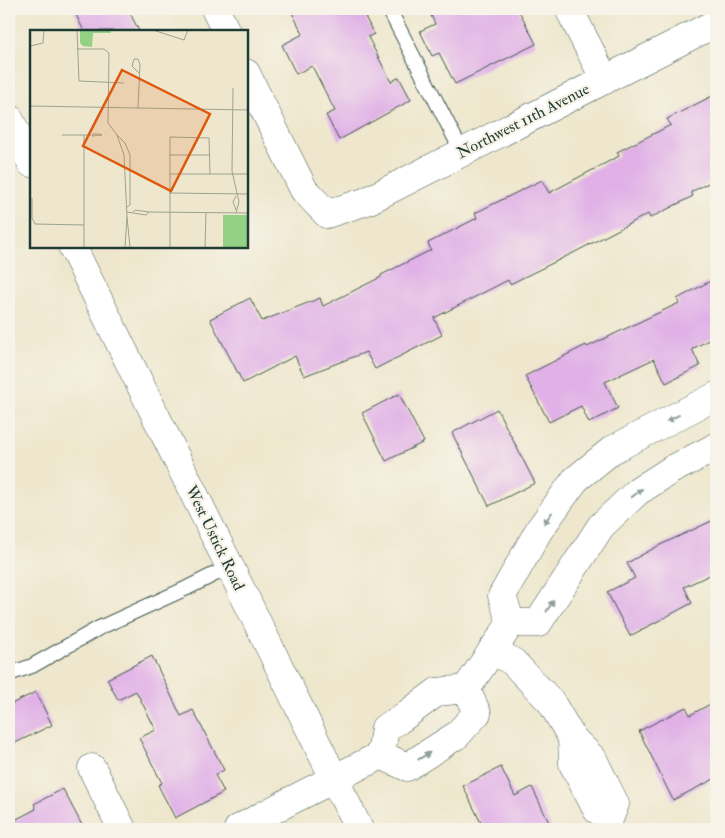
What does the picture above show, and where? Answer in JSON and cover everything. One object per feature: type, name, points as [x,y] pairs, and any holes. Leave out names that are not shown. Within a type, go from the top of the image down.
[{"type":"street","points":[[215,9],[226,30]]},
{"type":"street","points":[[569,9],[605,80]]},
{"type":"street","name":"Northwest 11th Avenue","points":[[248,76],[304,190],[327,214],[367,201],[716,23]]},
{"type":"street","points":[[9,118],[30,161]]},
{"type":"street","name":"West Ustick Road","points":[[73,248],[359,829]]},
{"type":"street","points":[[511,623],[502,596],[539,530],[575,480],[612,450],[716,396]]},
{"type":"street","points":[[511,623],[538,623],[602,526],[638,492],[671,470],[716,447]]},
{"type":"street","points":[[466,689],[511,623]]},
{"type":"street","points":[[492,650],[513,662],[551,702],[572,738],[593,759],[615,804],[613,823]]},
{"type":"street","points":[[381,754],[406,767],[458,735],[477,713],[466,689]]},
{"type":"street","points":[[381,754],[385,728],[438,692],[466,689]]},
{"type":"street","points":[[238,829],[381,754]]},
{"type":"street","points":[[92,768],[122,829]]},
{"type":"lane","points":[[389,9],[462,152]]},
{"type":"lane","points":[[9,674],[32,666],[99,628],[229,567]]},
{"type":"building","points":[[73,9],[128,9],[138,30],[84,30]]},
{"type":"building","points":[[290,9],[361,9],[374,34],[368,37],[391,82],[399,77],[411,100],[339,140],[326,115],[335,111],[312,66],[296,74],[282,45],[303,34]]},
{"type":"building","points":[[428,9],[518,9],[536,44],[455,84],[439,53],[432,56],[420,31],[435,24]]},
{"type":"building","points":[[716,94],[716,179],[691,192],[693,196],[650,218],[648,214],[510,284],[508,280],[434,318],[442,335],[375,369],[366,352],[304,376],[295,356],[243,383],[210,319],[250,298],[262,321],[320,298],[323,306],[431,250],[428,243],[477,218],[475,213],[542,180],[549,193],[619,156],[617,152],[671,125],[667,119]]},
{"type":"building","points":[[716,278],[716,336],[692,349],[700,366],[666,383],[654,359],[605,382],[618,408],[589,423],[581,406],[549,422],[525,376],[586,345],[587,347],[679,303],[677,299]]},
{"type":"building","points":[[399,394],[424,442],[386,461],[362,413]]},
{"type":"building","points":[[497,409],[535,483],[489,506],[452,433]]},
{"type":"building","points":[[716,519],[716,572],[684,587],[692,603],[630,636],[607,592],[635,578],[627,563],[658,546]]},
{"type":"building","points":[[152,656],[181,716],[193,710],[224,770],[215,775],[224,792],[175,818],[158,785],[162,783],[139,738],[156,730],[136,691],[118,700],[107,679]]},
{"type":"building","points":[[36,692],[52,725],[9,746],[9,705]]},
{"type":"building","points":[[716,701],[716,778],[673,800],[639,731],[686,707],[690,715]]},
{"type":"building","points":[[501,767],[515,796],[532,787],[552,829],[484,829],[463,786]]},
{"type":"building","points":[[63,789],[84,829],[9,829],[9,823],[36,809],[34,804]]}]
